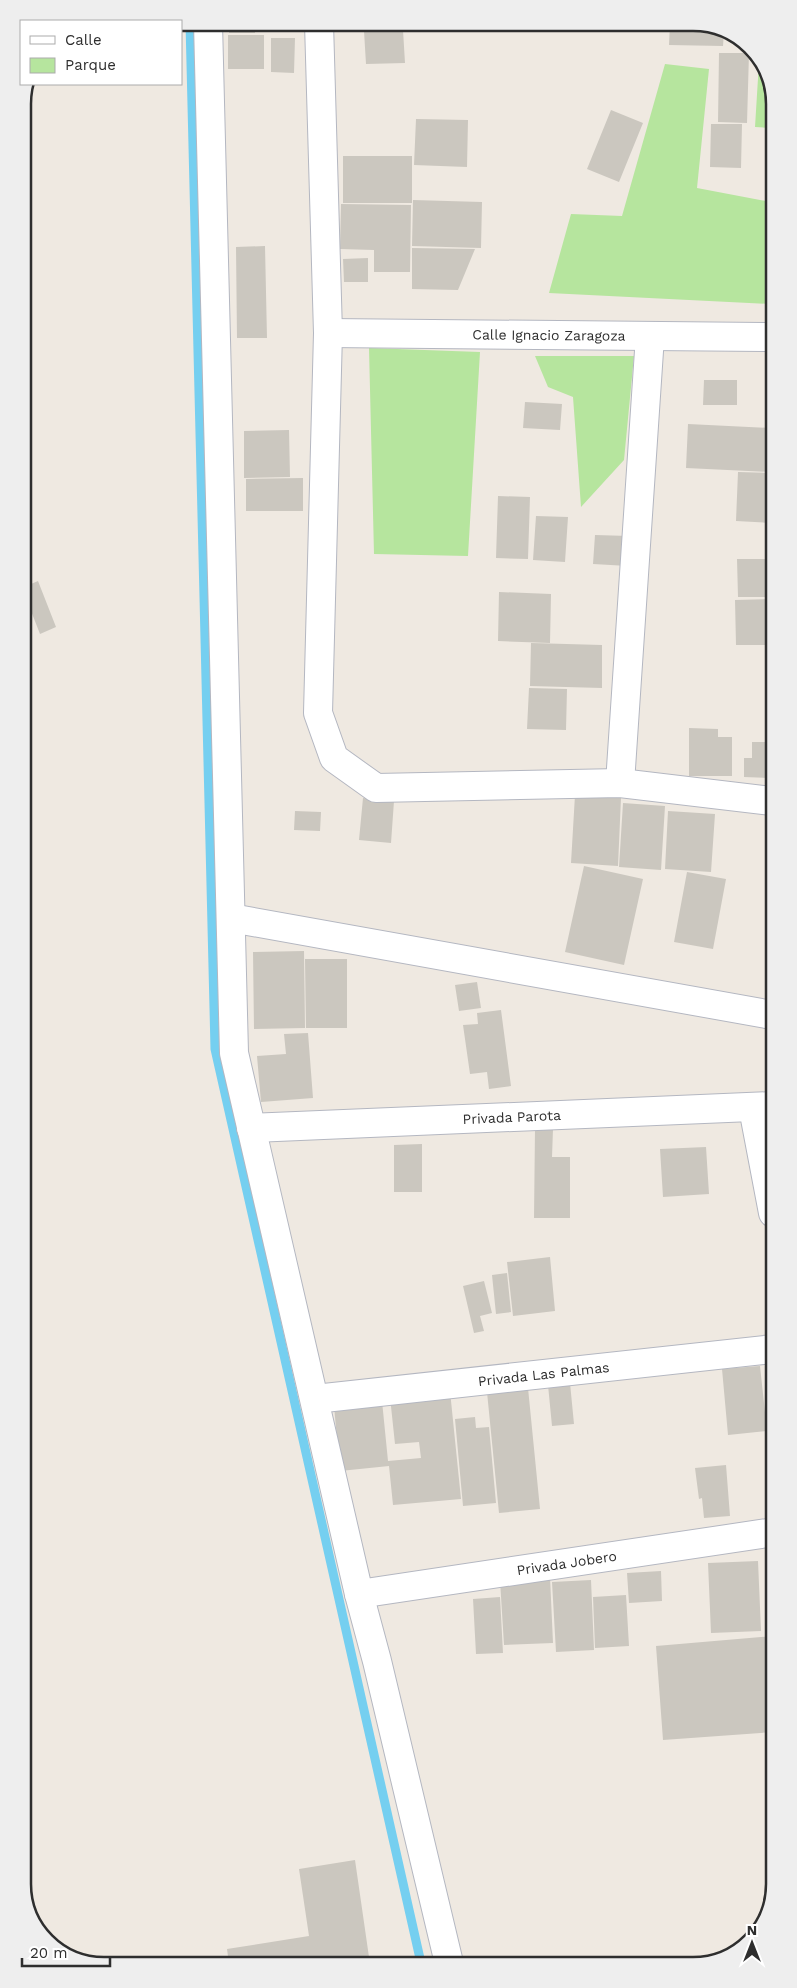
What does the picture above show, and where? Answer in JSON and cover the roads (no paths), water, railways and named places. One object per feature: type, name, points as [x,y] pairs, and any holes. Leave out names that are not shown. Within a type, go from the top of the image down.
[{"type":"street","points":[[208,31],[234,1053],[359,1594],[377,1661],[448,1957]]},
{"type":"street","points":[[319,31],[328,333],[318,713],[334,758],[376,788],[620,783],[766,801]]},
{"type":"street","name":"Calle Ignacio Zaragoza","points":[[328,333],[766,338]]},
{"type":"street","points":[[620,783],[650,336]]},
{"type":"street","points":[[231,918],[766,1014]]},
{"type":"street","points":[[763,1107],[766,1139]]},
{"type":"street","name":"Privada Parota","points":[[251,1128],[763,1107]]},
{"type":"street","name":"Privada Las Palmas","points":[[315,1399],[766,1350]]},
{"type":"street","name":"Privada Jobero","points":[[359,1594],[766,1533]]},
{"type":"waterway","points":[[190,31],[215,1049],[420,1957]]}]
